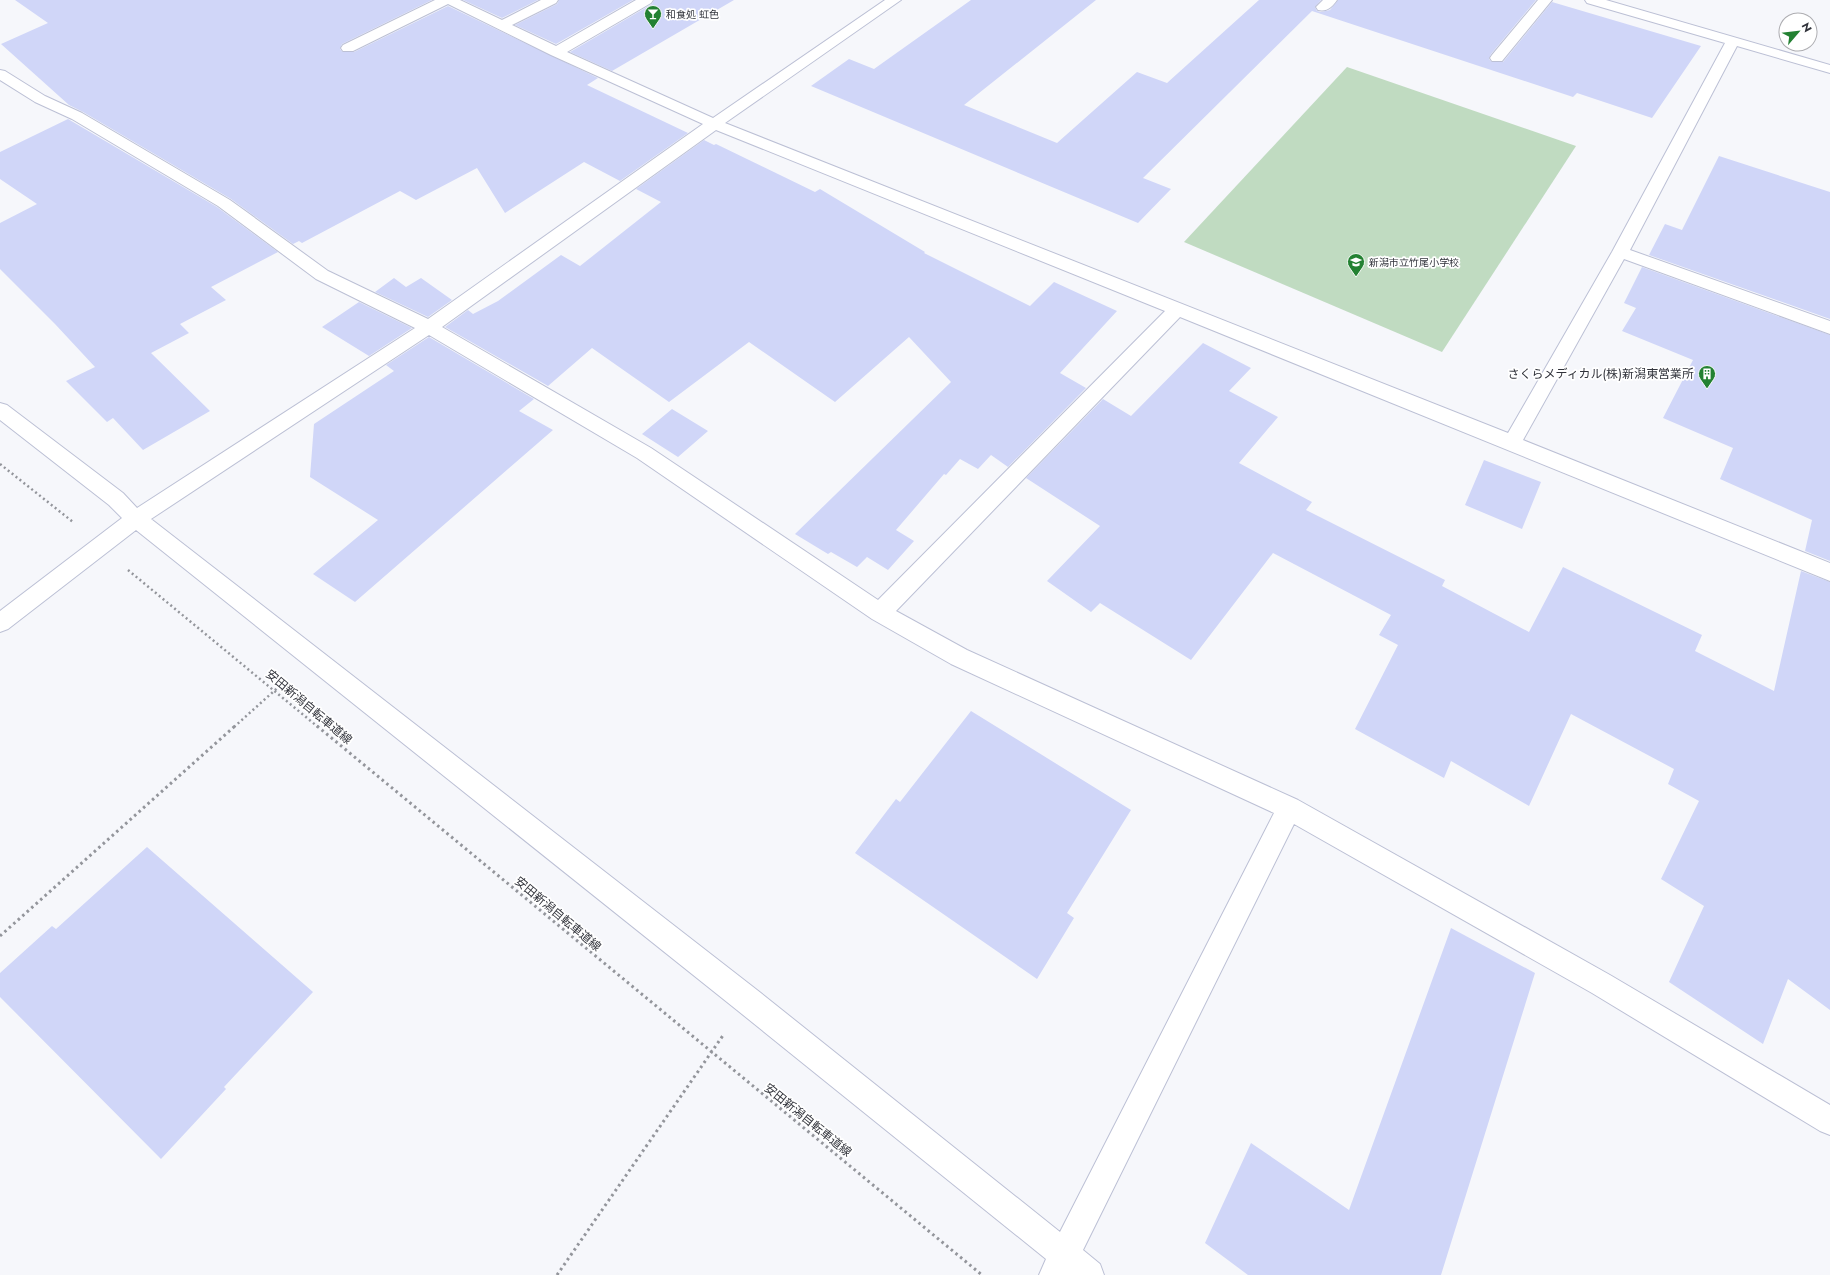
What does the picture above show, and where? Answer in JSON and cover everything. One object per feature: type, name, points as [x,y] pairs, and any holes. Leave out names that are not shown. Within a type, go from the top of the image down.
[{"type":"street","points":[[348,48],[445,0]]},
{"type":"street","points":[[450,0],[556,52],[715,124],[1830,572]]},
{"type":"street","points":[[501,26],[551,0]]},
{"type":"street","points":[[556,52],[646,0]]},
{"type":"street","points":[[0,623],[136,519],[429,327],[715,124],[894,0]]},
{"type":"street","points":[[1497,58],[1545,0]]},
{"type":"street","points":[[1592,0],[1830,70]]},
{"type":"street","points":[[1512,443],[1620,252],[1732,40]]},
{"type":"street","points":[[0,74],[40,99],[77,116],[224,203],[322,275],[429,327],[644,453],[880,613],[959,656],[1289,808],[1601,984],[1830,1121]]},
{"type":"street","points":[[1620,252],[1830,328]]},
{"type":"street","points":[[880,613],[1176,310]]},
{"type":"street","points":[[0,410],[116,499],[136,519],[747,1000],[1059,1265],[1089,1275]]},
{"type":"street","points":[[1059,1265],[1289,808]]},
{"type":"path","points":[[0,464],[77,525]]},
{"type":"path","name":"安田新潟自転車道線","points":[[123,566],[982,1275]]},
{"type":"path","points":[[0,936],[274,690],[313,658]]},
{"type":"path","points":[[557,1275],[712,1053],[747,1000]]},
{"type":"green space","points":[[1347,67],[1576,146],[1442,352],[1184,242]]},
{"type":"building","points":[[15,0],[432,0],[342,44],[340,49],[343,52],[354,52],[448,6],[598,78],[587,85],[688,133],[620,181],[584,162],[505,213],[477,168],[416,200],[400,191],[302,243],[299,241],[293,244],[231,199],[69,105],[1,44],[48,23]]},
{"type":"building","points":[[463,0],[538,0],[502,18]]},
{"type":"building","points":[[559,0],[633,0],[556,44],[515,25],[557,4]]},
{"type":"building","points":[[654,0],[734,0],[612,71],[570,52],[652,4]]},
{"type":"building","points":[[971,0],[1096,0],[964,105],[1057,143],[1137,72],[1167,83],[1259,0],[1321,0],[1315,7],[1317,11],[1321,12],[1330,10],[1338,0],[1536,0],[1491,54],[1489,59],[1492,62],[1503,62],[1552,2],[1701,46],[1652,118],[1577,93],[1573,97],[1312,11],[1143,178],[1171,189],[1138,223],[811,86],[849,59],[874,69]]},
{"type":"building","points":[[68,119],[217,207],[278,252],[211,287],[226,300],[180,324],[189,333],[151,353],[210,411],[143,450],[113,418],[107,422],[66,381],[95,367],[55,324],[0,269],[0,223],[37,204],[0,179],[0,152]]},
{"type":"building","points":[[704,140],[714,145],[716,144],[815,192],[820,189],[925,252],[924,253],[1030,306],[1054,282],[1117,311],[1060,373],[1086,388],[1008,467],[991,455],[978,469],[960,459],[946,475],[944,474],[896,530],[914,541],[888,570],[867,557],[857,567],[831,552],[828,554],[795,534],[951,382],[909,337],[835,402],[749,342],[669,402],[592,348],[548,386],[445,327],[468,310],[473,314],[498,301],[561,255],[580,266],[661,202],[636,189]]},
{"type":"building","points":[[1719,156],[1830,192],[1830,319],[1649,255],[1665,224],[1682,230]]},
{"type":"building","points":[[1642,267],[1830,335],[1830,561],[1805,551],[1812,520],[1720,479],[1733,448],[1663,418],[1693,360],[1622,331],[1636,308],[1624,303]]},
{"type":"building","points":[[394,278],[406,287],[421,278],[452,300],[428,317],[375,292]]},
{"type":"building","points":[[359,302],[412,328],[369,356],[322,327]]},
{"type":"building","points":[[429,337],[534,399],[519,411],[553,430],[355,602],[313,574],[378,520],[310,477],[314,424],[394,371],[386,365]]},
{"type":"building","points":[[1203,343],[1251,368],[1229,391],[1278,417],[1239,463],[1312,502],[1306,510],[1445,580],[1442,586],[1529,632],[1563,567],[1702,635],[1695,651],[1774,691],[1801,571],[1830,582],[1830,1010],[1788,979],[1763,1044],[1669,982],[1704,906],[1661,879],[1699,801],[1668,784],[1674,769],[1571,714],[1529,806],[1451,761],[1444,778],[1355,729],[1398,645],[1379,635],[1391,615],[1273,553],[1191,660],[1100,603],[1091,612],[1047,581],[1100,526],[1026,478],[1103,399],[1131,416]]},
{"type":"building","points":[[672,409],[708,431],[678,457],[642,434]]},
{"type":"building","points":[[1484,460],[1541,482],[1522,529],[1465,505]]},
{"type":"building","points":[[971,711],[1131,810],[1067,913],[1074,918],[1037,979],[855,853],[896,799],[900,802]]},
{"type":"building","points":[[147,847],[313,992],[224,1087],[226,1089],[161,1159],[0,997],[0,973],[52,926],[56,929]]},
{"type":"building","points":[[1451,928],[1535,973],[1441,1275],[1248,1275],[1205,1243],[1251,1143],[1349,1210]]},
{"type":"place","name":"和食処 虹色","points":[[653,29]]},
{"type":"place","name":"新潟市立竹尾小学校","points":[[1356,277]]},
{"type":"place","name":"さくらメディカル(株)新潟東営業所","points":[[1707,389]]}]
